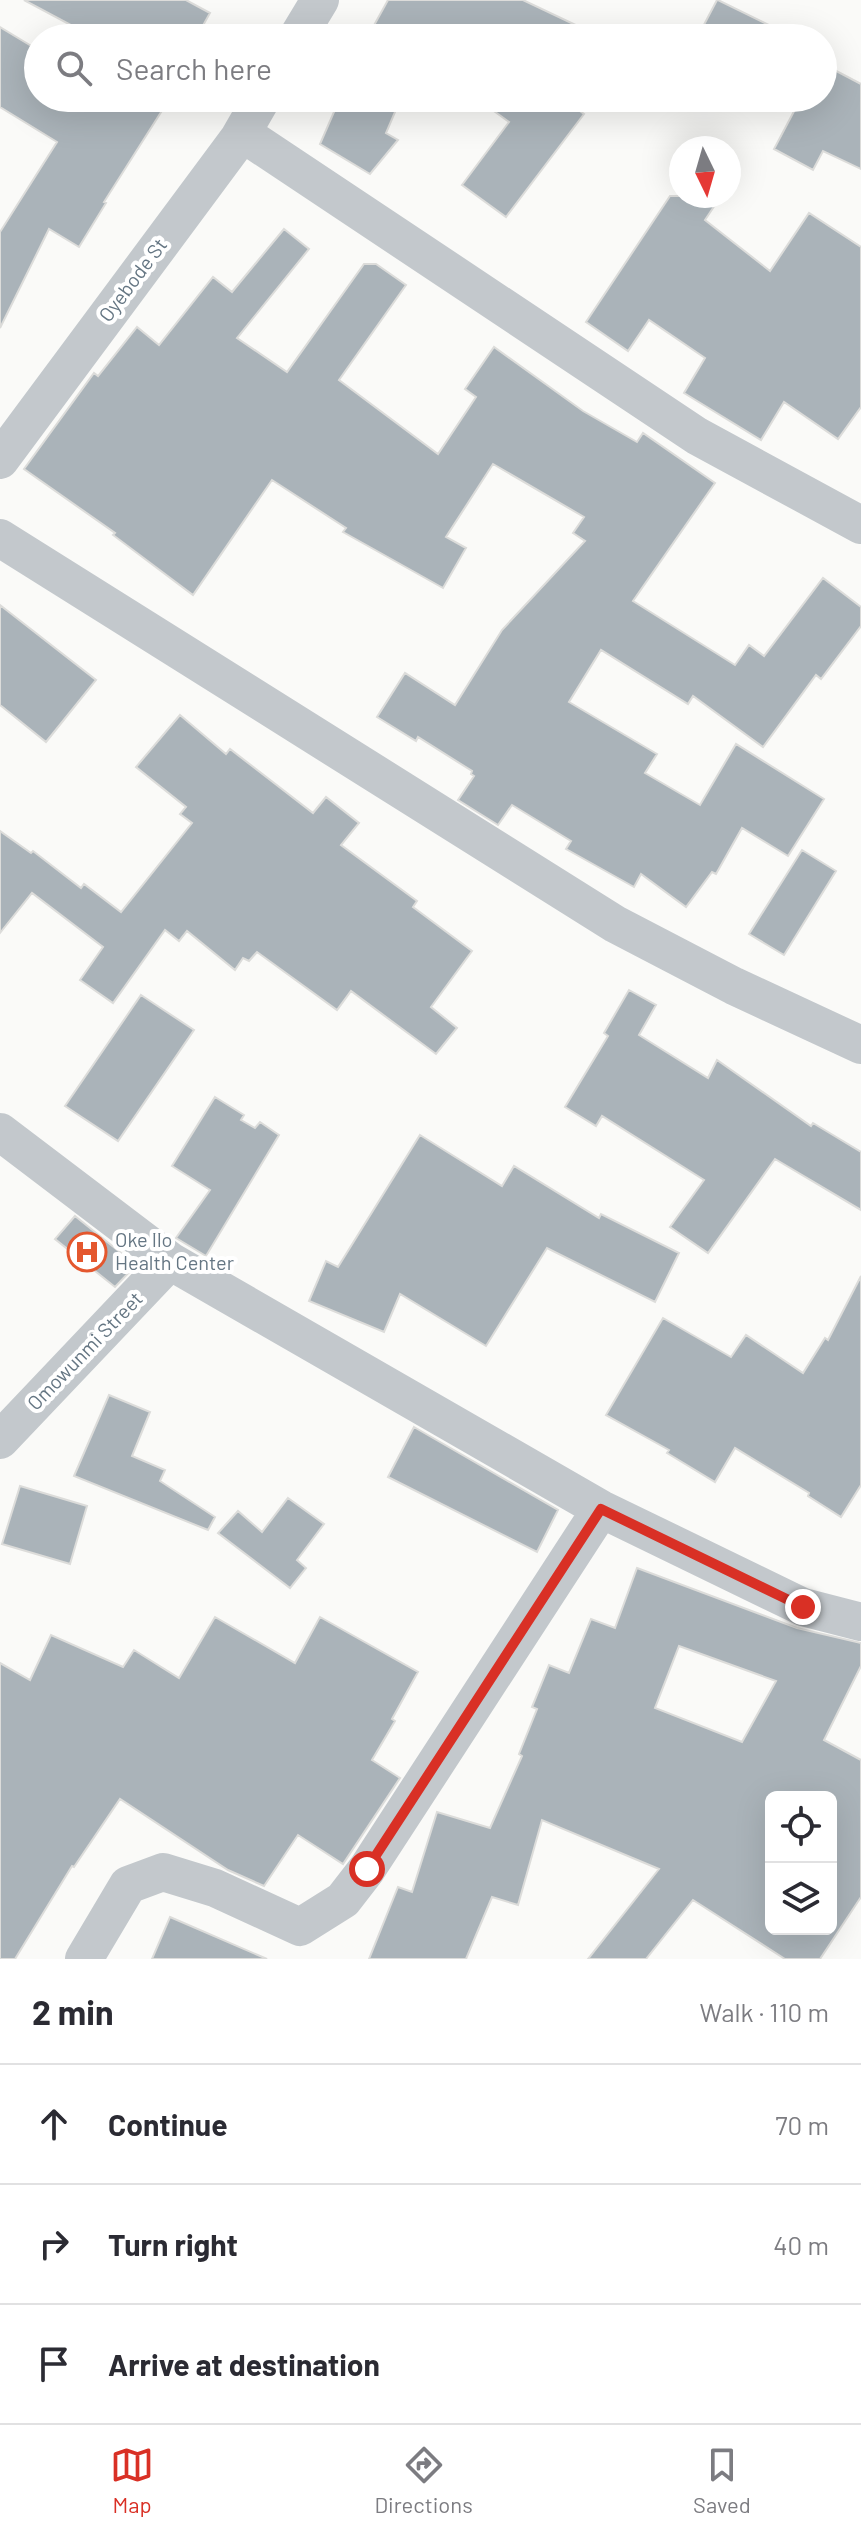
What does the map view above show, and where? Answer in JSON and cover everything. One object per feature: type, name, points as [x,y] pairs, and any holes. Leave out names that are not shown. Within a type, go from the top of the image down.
[{"type":"street","points":[[305,24],[320,0]]},
{"type":"street","name":"Oyebode St","points":[[0,460],[242,133],[254,112]]},
{"type":"street","points":[[242,133],[697,436],[861,525]]},
{"type":"street","points":[[0,538],[615,924],[734,986],[861,1045]]},
{"type":"street","points":[[0,1132],[170,1261],[601,1509],[803,1607],[861,1622]]},
{"type":"street","name":"Omowunmi Street","points":[[0,1440],[170,1261]]},
{"type":"street","points":[[84,1959],[128,1885],[163,1872],[215,1888],[300,1927],[343,1900],[376,1856],[601,1509]]},
{"type":"building","points":[[24,0],[186,0],[210,13],[204,24],[69,24]]},
{"type":"building","points":[[388,0],[523,0],[574,24],[375,24]]},
{"type":"building","points":[[718,0],[767,24],[704,24]]},
{"type":"building","points":[[0,27],[24,42],[24,112],[161,112],[79,247],[49,229],[0,328],[0,232],[57,142],[0,107]]},
{"type":"building","points":[[837,71],[861,84],[861,169],[823,151],[813,170],[774,149],[794,112],[837,112]]},
{"type":"building","points":[[334,112],[395,112],[386,133],[398,140],[370,174],[320,144]]},
{"type":"building","points":[[495,112],[584,114],[506,217],[462,185],[509,122]]},
{"type":"building","points":[[669,198],[669,208],[713,208],[705,220],[770,271],[809,213],[861,247],[861,407],[838,439],[784,402],[761,440],[684,393],[705,358],[649,320],[628,351],[586,322]]},
{"type":"building","points":[[284,229],[309,249],[237,338],[287,372],[364,264],[376,264],[406,285],[339,380],[438,454],[476,397],[465,389],[494,347],[583,411],[637,442],[643,433],[715,483],[633,601],[735,665],[749,645],[764,656],[823,578],[861,607],[861,626],[821,679],[816,675],[763,747],[693,696],[688,704],[601,650],[569,702],[657,754],[645,773],[700,805],[736,744],[824,799],[788,856],[742,828],[716,874],[712,872],[686,907],[641,874],[634,887],[566,849],[571,841],[512,805],[498,825],[458,800],[474,776],[472,771],[418,737],[416,741],[377,717],[405,673],[455,705],[502,630],[585,541],[573,533],[584,517],[493,464],[446,537],[466,548],[443,588],[343,532],[346,528],[272,480],[193,595],[113,535],[115,533],[24,469],[94,373],[98,376],[137,327],[159,345],[213,277],[232,292]]},
{"type":"building","points":[[0,605],[96,680],[46,742],[0,705]]},
{"type":"building","points":[[180,715],[226,754],[230,749],[313,813],[326,797],[359,823],[341,845],[417,901],[413,907],[472,951],[431,1007],[457,1028],[436,1054],[351,991],[337,1010],[257,952],[249,961],[243,958],[235,970],[187,931],[179,941],[165,930],[113,1003],[80,980],[103,947],[32,893],[0,933],[0,831],[31,853],[33,851],[81,888],[84,884],[121,912],[192,823],[180,814],[186,807],[136,767]]},
{"type":"building","points":[[802,850],[836,871],[784,955],[749,934]]},
{"type":"building","points":[[629,990],[656,1005],[639,1035],[708,1078],[717,1060],[811,1126],[813,1123],[861,1152],[861,1210],[775,1159],[708,1253],[670,1227],[704,1180],[602,1116],[596,1126],[565,1107],[608,1036],[604,1033]]},
{"type":"building","points":[[141,995],[194,1030],[118,1141],[65,1106]]},
{"type":"building","points":[[215,1097],[244,1115],[241,1120],[255,1128],[260,1122],[279,1135],[206,1256],[176,1238],[210,1190],[172,1166]]},
{"type":"building","points":[[420,1135],[502,1186],[514,1166],[599,1218],[601,1214],[679,1253],[655,1302],[547,1248],[486,1346],[400,1294],[384,1332],[309,1301],[326,1261],[338,1267]]},
{"type":"building","points":[[75,1216],[136,1265],[115,1287],[55,1239]]},
{"type":"building","points":[[861,1276],[861,1485],[841,1517],[808,1496],[809,1493],[735,1448],[715,1482],[667,1453],[669,1450],[606,1415],[663,1318],[731,1357],[746,1335],[803,1373],[825,1338],[828,1340]]},
{"type":"building","points":[[109,1395],[150,1412],[132,1456],[165,1470],[160,1481],[215,1517],[208,1530],[74,1476]]},
{"type":"building","points":[[414,1427],[558,1510],[537,1552],[388,1477]]},
{"type":"building","points":[[20,1486],[87,1506],[70,1564],[2,1544]]},
{"type":"building","points":[[288,1498],[324,1524],[297,1560],[306,1568],[290,1588],[218,1533],[238,1511],[262,1532]]},
{"type":"building","points":[[637,1568],[797,1628],[861,1643],[861,1666],[824,1740],[861,1760],[861,1897],[837,1933],[837,1791],[765,1791],[765,1935],[836,1935],[820,1959],[785,1959],[693,1900],[646,1959],[588,1959],[659,1869],[542,1820],[518,1905],[492,1897],[466,1959],[369,1959],[398,1887],[412,1892],[437,1812],[490,1828],[522,1756],[519,1754],[537,1709],[532,1707],[549,1665],[569,1673],[591,1619],[615,1628]],"holes":[[[679,1646],[776,1681],[742,1742],[655,1708]]]},
{"type":"building","points":[[215,1617],[295,1663],[320,1617],[418,1672],[372,1760],[400,1778],[343,1864],[298,1835],[264,1886],[228,1870],[120,1799],[72,1866],[15,1959],[0,1959],[0,1663],[30,1680],[51,1635],[123,1667],[134,1650],[179,1678]]},
{"type":"building","points":[[170,1917],[267,1959],[152,1959]]},
{"type":"place","name":"Oke Ilo Health Center","points":[[87,1252]]},
{"type":"route","points":[[367,1869],[601,1509],[803,1607]]}]
